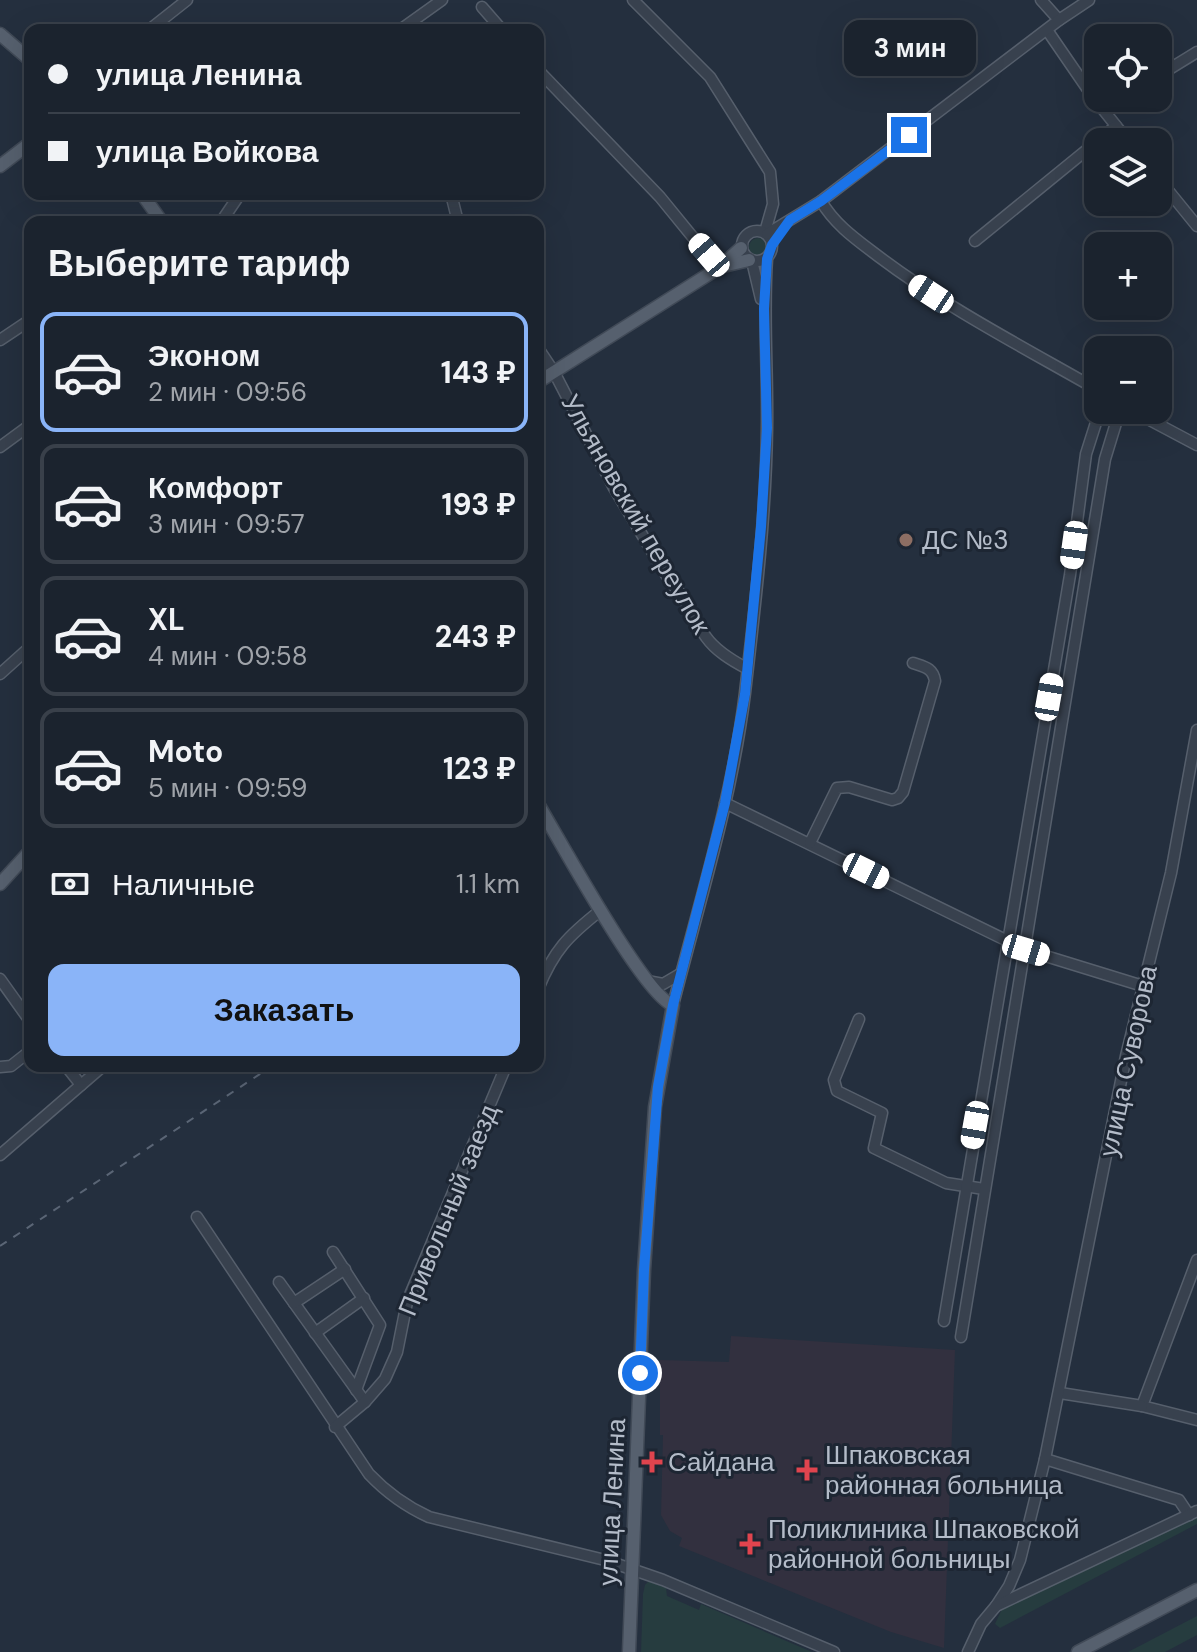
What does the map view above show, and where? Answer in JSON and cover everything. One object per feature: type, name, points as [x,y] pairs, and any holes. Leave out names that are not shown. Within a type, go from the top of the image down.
[{"type":"main road","points":[[0,34],[24,55]]},
{"type":"main road","points":[[0,166],[24,148]]},
{"type":"main road","points":[[544,378],[719,267],[741,248]]},
{"type":"main road","points":[[719,267],[750,260]]},
{"type":"main road","points":[[544,825],[647,981],[663,1001],[673,1005]]},
{"type":"main road","points":[[0,884],[24,858]]},
{"type":"main road","name":"улица Ленина","points":[[629,1652],[644,1270],[655,1107],[673,1005]]},
{"type":"main road","points":[[1078,1652],[1197,1590]]},
{"type":"street","points":[[157,24],[187,0]]},
{"type":"street","points":[[408,24],[442,0]]},
{"type":"street","points":[[633,0],[710,77],[770,172],[773,204],[766,233],[772,245]]},
{"type":"street","points":[[1041,0],[1059,20]]},
{"type":"street","points":[[790,220],[772,245],[767,259],[750,260],[741,248],[747,234],[757,231],[766,233],[821,201],[1089,0]]},
{"type":"street","points":[[482,7],[497,24]]},
{"type":"street","points":[[1047,30],[1084,82]]},
{"type":"street","points":[[1172,67],[1197,52]]},
{"type":"street","points":[[544,76],[660,197],[719,267]]},
{"type":"street","points":[[975,241],[1116,126],[1105,112]]},
{"type":"street","points":[[1172,195],[1197,226]]},
{"type":"street","points":[[821,201],[828,213],[850,235],[915,284],[1084,382]]},
{"type":"street","name":"улица Ленина","points":[[673,1005],[725,803],[745,694],[767,428],[764,309],[767,259]]},
{"type":"street","name":"улица Ленина","points":[[750,260],[764,309]]},
{"type":"street","points":[[0,340],[24,324]]},
{"type":"street","name":"Ульяновский переулок","points":[[544,357],[614,488],[671,583],[681,593],[705,637],[724,656],[746,668]]},
{"type":"street","points":[[944,1321],[1070,575],[1086,454],[1096,424]]},
{"type":"street","points":[[961,1337],[1105,459],[1116,424]]},
{"type":"street","points":[[1157,424],[1197,445]]},
{"type":"street","points":[[0,447],[24,429]]},
{"type":"street","points":[[0,674],[24,652]]},
{"type":"street","points":[[810,843],[837,788],[849,787],[892,800],[903,792],[935,681],[929,668],[913,663]]},
{"type":"street","name":"улица Суворова","points":[[968,1652],[981,1624],[1009,1586],[1020,1560],[1060,1393],[1126,1056],[1171,873],[1197,730]]},
{"type":"street","points":[[725,803],[1026,950],[1143,986]]},
{"type":"street","points":[[544,976],[564,943],[601,910]]},
{"type":"street","points":[[647,981],[663,984],[681,973]]},
{"type":"street","points":[[0,979],[24,1013]]},
{"type":"street","points":[[859,1019],[834,1080],[834,1087],[882,1113],[874,1148],[946,1183],[984,1189]]},
{"type":"street","points":[[0,1067],[11,1066],[24,1056]]},
{"type":"street","points":[[71,1072],[81,1085]]},
{"type":"street","points":[[0,1155],[96,1072]]},
{"type":"street","name":"Привольный заезд","points":[[335,1427],[365,1402],[385,1379],[397,1352],[407,1302],[503,1072]]},
{"type":"street","points":[[197,1217],[335,1427],[369,1474],[405,1506],[443,1521],[593,1556],[834,1652]]},
{"type":"street","points":[[333,1252],[380,1325],[356,1390]]},
{"type":"street","points":[[1142,1406],[1197,1260]]},
{"type":"street","points":[[294,1303],[345,1269]]},
{"type":"street","points":[[279,1282],[365,1402]]},
{"type":"street","points":[[315,1333],[364,1298]]},
{"type":"street","points":[[1060,1393],[1142,1406],[1197,1420]]},
{"type":"street","points":[[996,1606],[1193,1513],[1179,1500],[1045,1459]]},
{"type":"shaded area","name":"Шпаковская районная больница","points":[[731,1336],[955,1350],[944,1648],[891,1632],[679,1546],[682,1538],[670,1531],[661,1515],[663,1435],[660,1435],[660,1360],[729,1362]]},
{"type":"green space","points":[[758,238],[767,247],[758,256],[749,247]]},
{"type":"green space","points":[[1197,1513],[1197,1524],[1000,1628],[995,1624],[1002,1609]]},
{"type":"green space","points":[[649,1581],[666,1588],[667,1596],[699,1610],[701,1604],[812,1652],[641,1652],[643,1594]]},
{"type":"green space","points":[[1197,1616],[1197,1635],[1165,1652],[1128,1652]]},
{"type":"railway","points":[[0,1246],[263,1072]]},
{"type":"place","name":"ДС №3","points":[[906,540]]},
{"type":"place","name":"Сайдана","points":[[652,1462]]},
{"type":"place","name":"Шпаковская районная больница","points":[[807,1470]]},
{"type":"place","name":"Поликлиника Шпаковской районной больницы","points":[[750,1544]]},
{"type":"route","points":[[640,1373],[644,1270],[658,1087],[673,1005],[725,803],[745,694],[767,428],[764,309],[767,259],[772,245],[790,220],[821,201],[909,135]]}]
